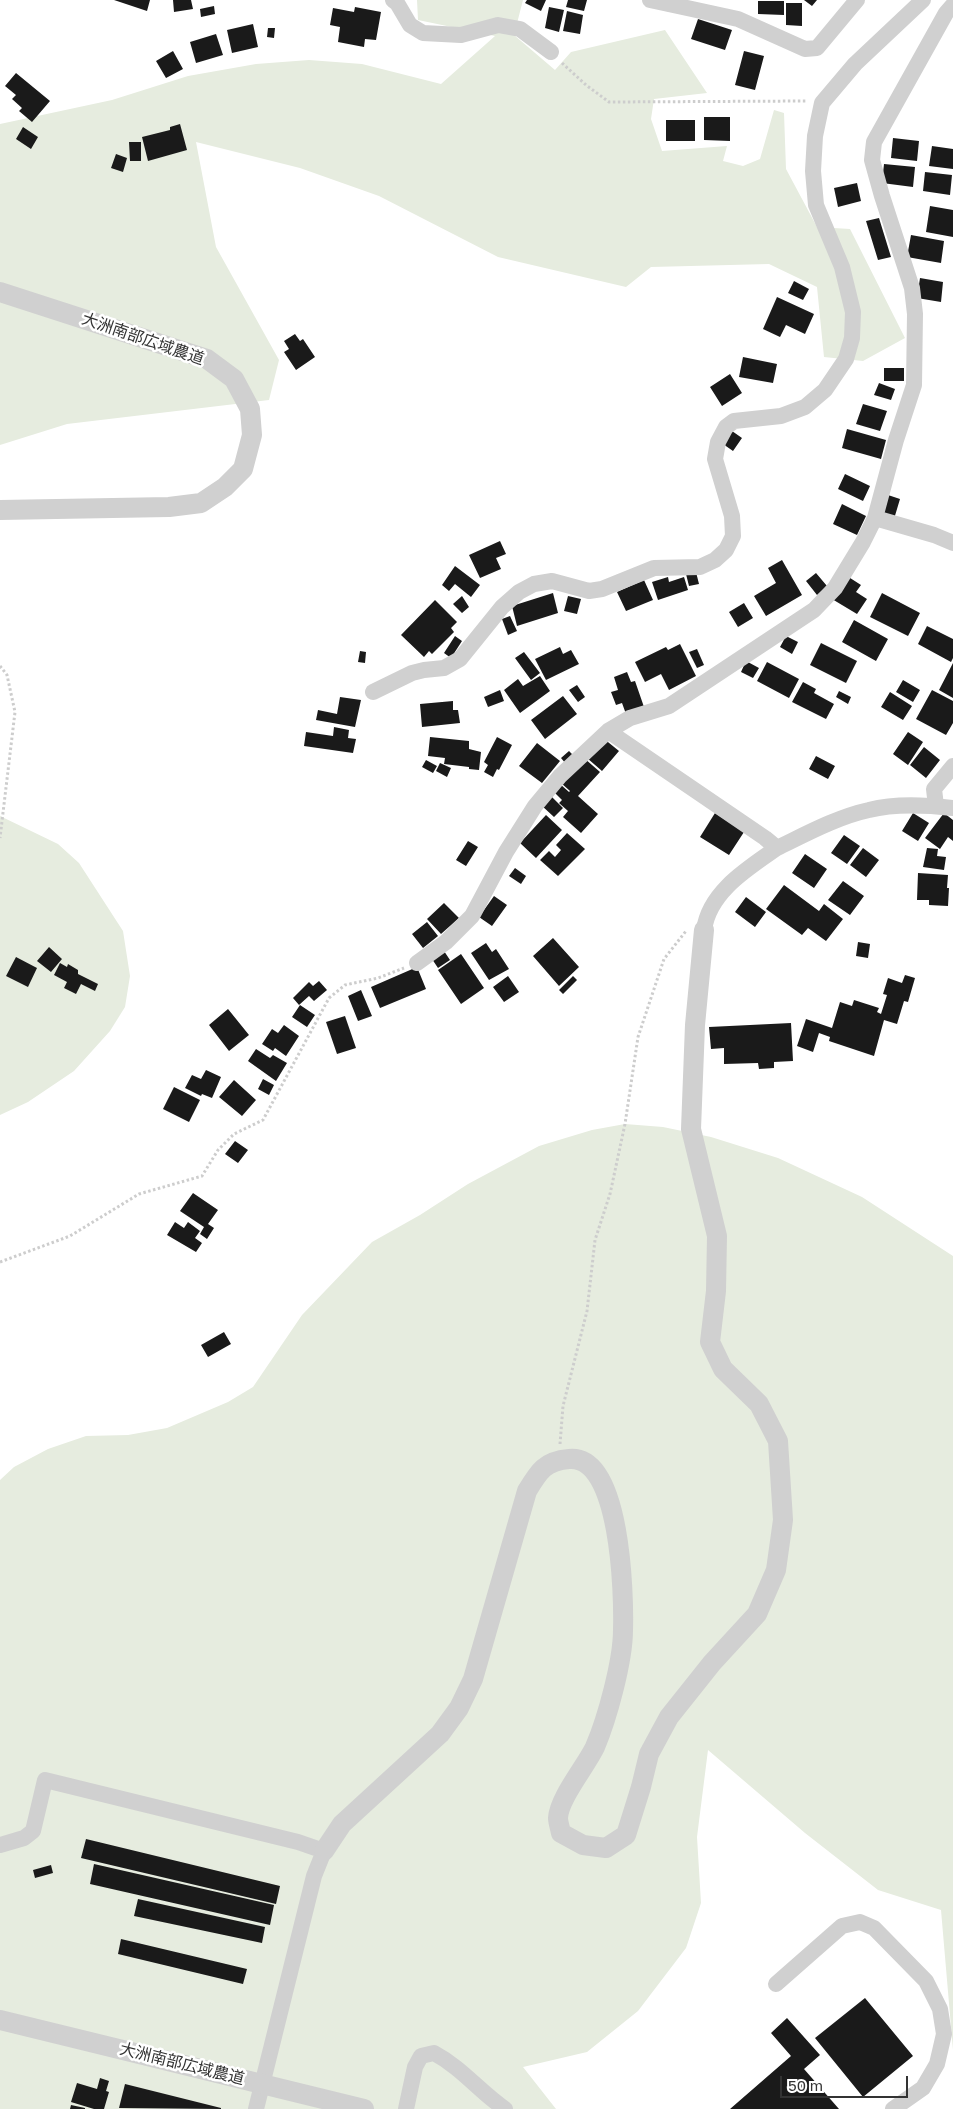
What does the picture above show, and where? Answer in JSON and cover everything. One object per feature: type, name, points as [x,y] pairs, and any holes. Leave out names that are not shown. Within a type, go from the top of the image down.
[{"type":"street","points":[[393,0],[397,3],[410,25],[423,33],[461,35],[498,25],[520,30],[551,52]]},
{"type":"street","points":[[650,0],[738,19],[806,49],[817,48],[857,0]]},
{"type":"street","points":[[373,692],[412,673],[444,668],[460,659],[502,607],[519,592],[534,584],[552,581],[589,591],[602,589],[654,568],[700,566],[715,560],[726,550],[733,536],[732,516],[715,459],[718,442],[726,427],[734,421],[781,416],[805,407],[825,390],[846,359],[852,338],[853,312],[842,267],[816,205],[813,170],[815,136],[822,103],[855,64],[923,0]]},
{"type":"street","points":[[417,963],[446,942],[472,916],[506,852],[535,806],[560,776],[608,731],[630,718],[669,706],[814,610],[835,588],[862,542],[875,518],[896,440],[914,385],[915,314],[912,288],[872,160],[874,142],[946,13],[953,5]]},
{"type":"street","name":"大洲南部広域農道","points":[[0,292],[207,359],[234,380],[250,408],[252,435],[243,469],[225,487],[201,503],[169,507],[0,510]]},
{"type":"street","points":[[875,518],[934,535],[953,543]]},
{"type":"street","points":[[608,731],[777,848]]},
{"type":"street","points":[[936,806],[934,789],[953,766]]},
{"type":"street","points":[[256,2109],[314,1876],[324,1851],[342,1824],[440,1734],[459,1708],[472,1679],[527,1491],[540,1469],[558,1460],[577,1458],[595,1470],[610,1505],[622,1568],[623,1632],[614,1688],[595,1748],[567,1794],[558,1818],[561,1833],[583,1846],[606,1848],[626,1835],[649,1754],[669,1717],[712,1663],[756,1614],[776,1570],[783,1520],[778,1441],[759,1404],[723,1369],[710,1342],[716,1291],[717,1236],[691,1129],[695,1025],[706,916],[720,893],[747,869],[777,848],[824,826],[869,810],[907,805],[953,808]]},
{"type":"street","points":[[0,1845],[24,1838],[33,1831],[45,1780],[298,1842],[324,1851]]},
{"type":"street","points":[[776,1984],[842,1926],[860,1922],[874,1928],[926,1981],[940,2009],[944,2034],[937,2064],[923,2088],[893,2109]]},
{"type":"street","name":"大洲南部広域農道","points":[[0,2020],[364,2109]]},
{"type":"street","points":[[406,2109],[418,2062],[421,2056],[434,2053],[451,2062],[492,2100],[505,2109]]},
{"type":"path","points":[[551,52],[586,85],[609,102],[814,101],[822,103]]},
{"type":"path","points":[[0,666],[7,675],[15,712],[0,838]]},
{"type":"path","points":[[558,1460],[563,1406],[587,1311],[595,1240],[610,1194],[625,1124],[638,1037],[664,959],[685,931],[704,930]]},
{"type":"path","points":[[0,1262],[70,1236],[139,1194],[202,1176],[218,1150],[234,1134],[263,1120],[329,998],[346,985],[378,978],[417,963]]},
{"type":"shaded area","points":[[417,0],[523,0],[514,35],[555,70],[571,52],[665,30],[707,93],[654,99],[651,119],[662,151],[727,146],[723,161],[743,166],[760,159],[774,110],[784,113],[786,169],[817,227],[850,229],[905,338],[863,361],[824,357],[817,287],[769,264],[651,267],[626,287],[498,257],[379,196],[300,168],[196,142],[216,247],[279,360],[269,400],[67,424],[0,445],[0,124],[112,100],[188,76],[256,64],[309,60],[362,64],[441,84],[495,36],[418,20]]},
{"type":"shaded area","points":[[0,816],[58,844],[79,863],[123,931],[130,976],[125,1007],[110,1031],[74,1071],[28,1102],[0,1115]]},
{"type":"shaded area","points":[[625,1124],[663,1127],[711,1137],[778,1158],[862,1197],[953,1256],[953,2050],[941,1910],[878,1890],[805,1833],[708,1750],[697,1837],[701,1903],[686,1948],[638,2011],[587,2052],[523,2067],[556,2109],[0,2109],[0,1480],[14,1467],[48,1449],[86,1436],[128,1435],[167,1428],[228,1402],[253,1387],[302,1315],[372,1242],[420,1215],[468,1184],[539,1146],[592,1130]]},
{"type":"building","points":[[114,0],[150,0],[147,11]]},
{"type":"building","points":[[173,0],[191,0],[193,9],[174,12]]},
{"type":"building","points":[[527,0],[546,0],[541,11],[525,3]]},
{"type":"building","points":[[568,0],[587,0],[584,11],[566,7]]},
{"type":"building","points":[[804,0],[817,0],[812,6]]},
{"type":"building","points":[[758,1],[784,1],[784,15],[758,14]]},
{"type":"building","points":[[786,3],[802,3],[802,26],[786,25]]},
{"type":"building","points":[[214,6],[215,14],[201,17],[200,9]]},
{"type":"building","points":[[355,7],[381,12],[376,40],[365,39],[364,47],[338,42],[340,27],[330,25],[333,8],[354,12]]},
{"type":"building","points":[[549,7],[564,10],[559,32],[545,28]]},
{"type":"building","points":[[567,11],[583,15],[580,34],[563,31]]},
{"type":"building","points":[[698,19],[732,30],[725,50],[691,39]]},
{"type":"building","points":[[253,24],[258,47],[232,53],[227,30]]},
{"type":"building","points":[[268,28],[275,28],[274,38],[267,37]]},
{"type":"building","points":[[216,34],[223,55],[196,63],[190,42]]},
{"type":"building","points":[[173,51],[183,69],[166,78],[156,61]]},
{"type":"building","points":[[744,51],[764,56],[755,90],[735,85]]},
{"type":"building","points":[[16,73],[50,101],[32,122],[19,111],[22,108],[12,99],[16,95],[5,86]]},
{"type":"building","points":[[704,117],[730,117],[730,141],[704,140]]},
{"type":"building","points":[[666,120],[695,120],[695,141],[666,141]]},
{"type":"building","points":[[180,124],[187,150],[148,161],[142,137],[170,130],[170,127]]},
{"type":"building","points":[[23,127],[38,137],[31,149],[16,139]]},
{"type":"building","points":[[893,138],[919,141],[917,161],[891,158]]},
{"type":"building","points":[[129,142],[141,142],[141,161],[130,161]]},
{"type":"building","points":[[932,146],[953,149],[953,169],[929,166]]},
{"type":"building","points":[[116,154],[127,158],[123,172],[111,168]]},
{"type":"building","points":[[884,164],[915,167],[913,187],[882,183]]},
{"type":"building","points":[[925,172],[952,175],[950,195],[923,191]]},
{"type":"building","points":[[857,183],[861,201],[838,207],[834,188]]},
{"type":"building","points":[[930,206],[953,210],[953,237],[926,232]]},
{"type":"building","points":[[879,218],[891,257],[878,260],[866,221]]},
{"type":"building","points":[[911,235],[944,241],[941,263],[907,257]]},
{"type":"building","points":[[920,278],[943,282],[941,302],[917,298]]},
{"type":"building","points":[[794,281],[809,289],[803,300],[788,293]]},
{"type":"building","points":[[777,297],[814,314],[805,334],[786,325],[780,337],[763,329]]},
{"type":"building","points":[[295,334],[300,341],[303,339],[315,357],[296,370],[284,352],[289,349],[284,341]]},
{"type":"building","points":[[743,357],[777,364],[773,383],[739,377]]},
{"type":"building","points":[[884,368],[904,368],[904,381],[884,381]]},
{"type":"building","points":[[730,374],[742,393],[722,406],[710,387]]},
{"type":"building","points":[[879,383],[895,389],[891,400],[874,395]]},
{"type":"building","points":[[863,404],[887,411],[880,431],[856,424]]},
{"type":"building","points":[[847,429],[886,440],[881,459],[842,448]]},
{"type":"building","points":[[732,431],[742,438],[733,451],[723,444]]},
{"type":"building","points":[[845,474],[870,486],[863,501],[838,489]]},
{"type":"building","points":[[885,494],[900,499],[894,519],[879,511]]},
{"type":"building","points":[[842,504],[866,516],[857,535],[833,524]]},
{"type":"building","points":[[500,541],[506,554],[496,558],[501,569],[480,578],[469,555]]},
{"type":"building","points":[[782,560],[802,595],[766,616],[754,596],[776,583],[768,568]]},
{"type":"building","points":[[455,566],[480,585],[471,597],[455,584],[449,591],[442,585]]},
{"type":"building","points":[[696,572],[699,584],[689,586],[686,574]]},
{"type":"building","points":[[816,573],[827,586],[817,595],[806,581]]},
{"type":"building","points":[[847,576],[861,585],[856,592],[867,599],[857,614],[832,599]]},
{"type":"building","points":[[668,577],[669,582],[684,577],[688,590],[658,600],[652,582]]},
{"type":"building","points":[[644,580],[653,600],[626,611],[617,592]]},
{"type":"building","points":[[553,593],[558,613],[517,626],[512,606]]},
{"type":"building","points":[[882,593],[920,613],[908,636],[870,617]]},
{"type":"building","points":[[462,596],[469,607],[462,613],[453,604]]},
{"type":"building","points":[[568,596],[581,599],[577,614],[564,611]]},
{"type":"building","points":[[435,600],[457,622],[451,628],[454,632],[432,654],[429,651],[424,657],[401,635]]},
{"type":"building","points":[[744,603],[753,618],[738,627],[729,612]]},
{"type":"building","points":[[510,616],[517,631],[508,635],[502,619]]},
{"type":"building","points":[[854,620],[888,639],[876,661],[842,642]]},
{"type":"building","points":[[927,626],[953,639],[953,658],[951,662],[918,644]]},
{"type":"building","points":[[455,636],[462,641],[451,658],[444,653]]},
{"type":"building","points":[[786,636],[798,642],[792,654],[780,647]]},
{"type":"building","points":[[821,643],[857,661],[846,683],[810,665]]},
{"type":"building","points":[[680,644],[696,676],[669,690],[661,674],[645,682],[635,662],[666,647],[668,650]]},
{"type":"building","points":[[560,647],[563,654],[571,650],[579,664],[546,680],[535,659]]},
{"type":"building","points":[[697,649],[704,665],[697,668],[689,652]]},
{"type":"building","points":[[360,651],[366,652],[365,663],[358,662]]},
{"type":"building","points":[[524,652],[540,673],[531,680],[515,658]]},
{"type":"building","points":[[746,661],[759,668],[753,678],[741,672]]},
{"type":"building","points":[[767,662],[799,679],[789,698],[757,681]]},
{"type":"building","points":[[953,663],[953,698],[939,690]]},
{"type":"building","points":[[627,672],[631,682],[635,681],[644,707],[626,714],[622,703],[616,705],[611,692],[618,690],[614,677]]},
{"type":"building","points":[[540,676],[550,691],[520,713],[504,690],[518,679],[523,686]]},
{"type":"building","points":[[903,680],[920,690],[913,702],[896,692]]},
{"type":"building","points":[[803,682],[816,689],[814,693],[834,704],[826,719],[792,702]]},
{"type":"building","points":[[577,685],[585,697],[578,702],[569,690]]},
{"type":"building","points":[[500,690],[504,701],[488,707],[484,697]]},
{"type":"building","points":[[932,690],[953,701],[953,723],[946,735],[916,719]]},
{"type":"building","points":[[839,691],[851,697],[848,704],[836,697]]},
{"type":"building","points":[[890,692],[912,706],[903,720],[881,707]]},
{"type":"building","points":[[563,696],[577,714],[545,739],[531,720]]},
{"type":"building","points":[[340,697],[361,700],[355,727],[316,720],[318,710],[337,714]]},
{"type":"building","points":[[453,701],[453,710],[458,710],[460,723],[422,727],[420,704]]},
{"type":"building","points":[[334,727],[349,730],[348,738],[356,739],[353,753],[304,746],[306,732],[333,736]]},
{"type":"building","points":[[908,732],[923,742],[908,765],[893,754]]},
{"type":"building","points":[[430,737],[469,741],[469,749],[481,752],[479,770],[444,764],[445,758],[428,756]]},
{"type":"building","points":[[497,737],[512,745],[499,770],[497,769],[493,777],[484,772],[488,765],[484,762]]},
{"type":"building","points":[[603,738],[619,751],[602,771],[587,758]]},
{"type":"building","points":[[537,743],[560,761],[542,783],[519,766]]},
{"type":"building","points":[[924,747],[940,760],[926,778],[910,765]]},
{"type":"building","points":[[569,751],[574,756],[566,764],[561,758]]},
{"type":"building","points":[[816,756],[835,766],[828,779],[809,769]]},
{"type":"building","points":[[584,758],[600,772],[578,796],[598,814],[581,833],[563,817],[568,811],[559,803],[562,800],[554,792],[560,784],[570,791],[561,783]]},
{"type":"building","points":[[426,760],[437,766],[433,773],[422,767]]},
{"type":"building","points":[[440,763],[451,768],[447,777],[436,771]]},
{"type":"building","points":[[550,795],[563,808],[554,817],[541,805]]},
{"type":"building","points":[[715,813],[744,832],[729,855],[700,837]]},
{"type":"building","points":[[913,813],[929,823],[918,841],[902,831]]},
{"type":"building","points":[[944,813],[953,820],[953,841],[948,837],[940,849],[925,838]]},
{"type":"building","points":[[546,815],[562,830],[536,858],[520,843]]},
{"type":"building","points":[[567,833],[585,849],[558,876],[540,860],[549,851],[555,857],[561,850],[556,845]]},
{"type":"building","points":[[844,835],[860,846],[847,864],[831,853]]},
{"type":"building","points":[[468,841],[478,847],[466,866],[456,860]]},
{"type":"building","points":[[863,848],[879,860],[866,877],[850,865]]},
{"type":"building","points":[[927,848],[938,849],[937,856],[946,857],[944,870],[923,867]]},
{"type":"building","points":[[805,854],[827,869],[814,888],[792,873]]},
{"type":"building","points":[[515,868],[526,876],[521,884],[509,876]]},
{"type":"building","points":[[918,873],[948,875],[948,906],[929,905],[929,900],[917,900]]},
{"type":"building","points":[[843,881],[864,896],[850,915],[828,900]]},
{"type":"building","points":[[784,885],[819,911],[824,904],[843,919],[826,941],[808,928],[802,935],[766,909]]},
{"type":"building","points":[[494,896],[507,905],[492,926],[479,917]]},
{"type":"building","points":[[746,897],[766,912],[755,927],[735,912]]},
{"type":"building","points":[[444,903],[459,918],[441,934],[427,919]]},
{"type":"building","points":[[427,922],[438,936],[423,948],[412,934]]},
{"type":"building","points":[[553,938],[579,967],[559,986],[533,956]]},
{"type":"building","points":[[858,942],[870,944],[868,958],[856,956]]},
{"type":"building","points":[[486,943],[492,952],[496,949],[509,969],[489,980],[471,953]]},
{"type":"building","points":[[49,947],[62,959],[51,972],[37,961]]},
{"type":"building","points":[[444,951],[450,960],[438,968],[432,959]]},
{"type":"building","points":[[461,954],[484,988],[461,1004],[438,970]]},
{"type":"building","points":[[16,957],[37,968],[28,987],[6,976]]},
{"type":"building","points":[[60,963],[67,967],[68,964],[78,970],[78,974],[98,984],[95,991],[81,984],[76,994],[64,988],[67,982],[54,975]]},
{"type":"building","points":[[417,967],[426,989],[380,1008],[371,987]]},
{"type":"building","points":[[905,975],[915,978],[908,1002],[904,1001],[897,1024],[884,1020],[874,1056],[829,1041],[830,1037],[819,1033],[813,1052],[797,1046],[806,1019],[832,1028],[840,1002],[852,1006],[854,1000],[879,1008],[877,1012],[881,1014],[887,995],[883,994],[888,978],[902,983]]},
{"type":"building","points":[[508,976],[519,992],[504,1002],[493,987]]},
{"type":"building","points":[[573,976],[577,980],[563,994],[559,990]]},
{"type":"building","points":[[319,981],[327,990],[314,1001],[309,996],[299,1005],[293,998],[309,982],[313,986]]},
{"type":"building","points":[[361,990],[372,1016],[358,1021],[348,996]]},
{"type":"building","points":[[300,1005],[315,1015],[307,1027],[292,1017]]},
{"type":"building","points":[[228,1009],[249,1035],[229,1051],[209,1025]]},
{"type":"building","points":[[345,1016],[356,1048],[337,1054],[326,1022]]},
{"type":"building","points":[[791,1023],[793,1061],[774,1062],[774,1068],[759,1069],[758,1063],[724,1064],[724,1048],[711,1049],[709,1027]]},
{"type":"building","points":[[284,1025],[299,1036],[286,1056],[275,1048],[273,1051],[262,1044],[272,1029],[278,1033]]},
{"type":"building","points":[[256,1049],[270,1058],[273,1055],[287,1063],[276,1081],[248,1061]]},
{"type":"building","points":[[206,1070],[221,1077],[212,1098],[202,1094],[201,1096],[185,1088],[192,1075],[201,1079]]},
{"type":"building","points":[[263,1079],[274,1085],[269,1095],[258,1089]]},
{"type":"building","points":[[234,1080],[256,1100],[242,1116],[219,1097]]},
{"type":"building","points":[[174,1087],[200,1100],[189,1122],[163,1109]]},
{"type":"building","points":[[235,1141],[248,1150],[238,1163],[225,1154]]},
{"type":"building","points":[[193,1193],[218,1210],[208,1224],[214,1228],[207,1239],[200,1234],[204,1227],[180,1211]]},
{"type":"building","points":[[175,1222],[184,1228],[188,1222],[200,1231],[195,1238],[202,1243],[196,1252],[167,1235]]},
{"type":"building","points":[[224,1332],[231,1344],[208,1357],[201,1345]]},
{"type":"building","points":[[86,1839],[280,1886],[276,1904],[81,1858]]},
{"type":"building","points":[[94,1864],[274,1905],[270,1925],[90,1884]]},
{"type":"building","points":[[51,1865],[53,1873],[35,1878],[33,1870]]},
{"type":"building","points":[[138,1899],[265,1927],[262,1943],[134,1916]]},
{"type":"building","points":[[121,1939],[247,1969],[243,1984],[118,1954]]},
{"type":"building","points":[[865,1998],[913,2056],[863,2097],[815,2038]]},
{"type":"building","points":[[787,2018],[820,2055],[804,2069],[839,2109],[730,2109],[791,2056],[771,2033]]},
{"type":"building","points":[[100,2078],[109,2081],[106,2091],[109,2092],[104,2109],[94,2109],[71,2102],[77,2083],[97,2089]]},
{"type":"building","points":[[125,2084],[221,2108],[221,2109],[119,2108]]},
{"type":"building","points":[[71,2105],[85,2108],[85,2109],[70,2109]]}]
